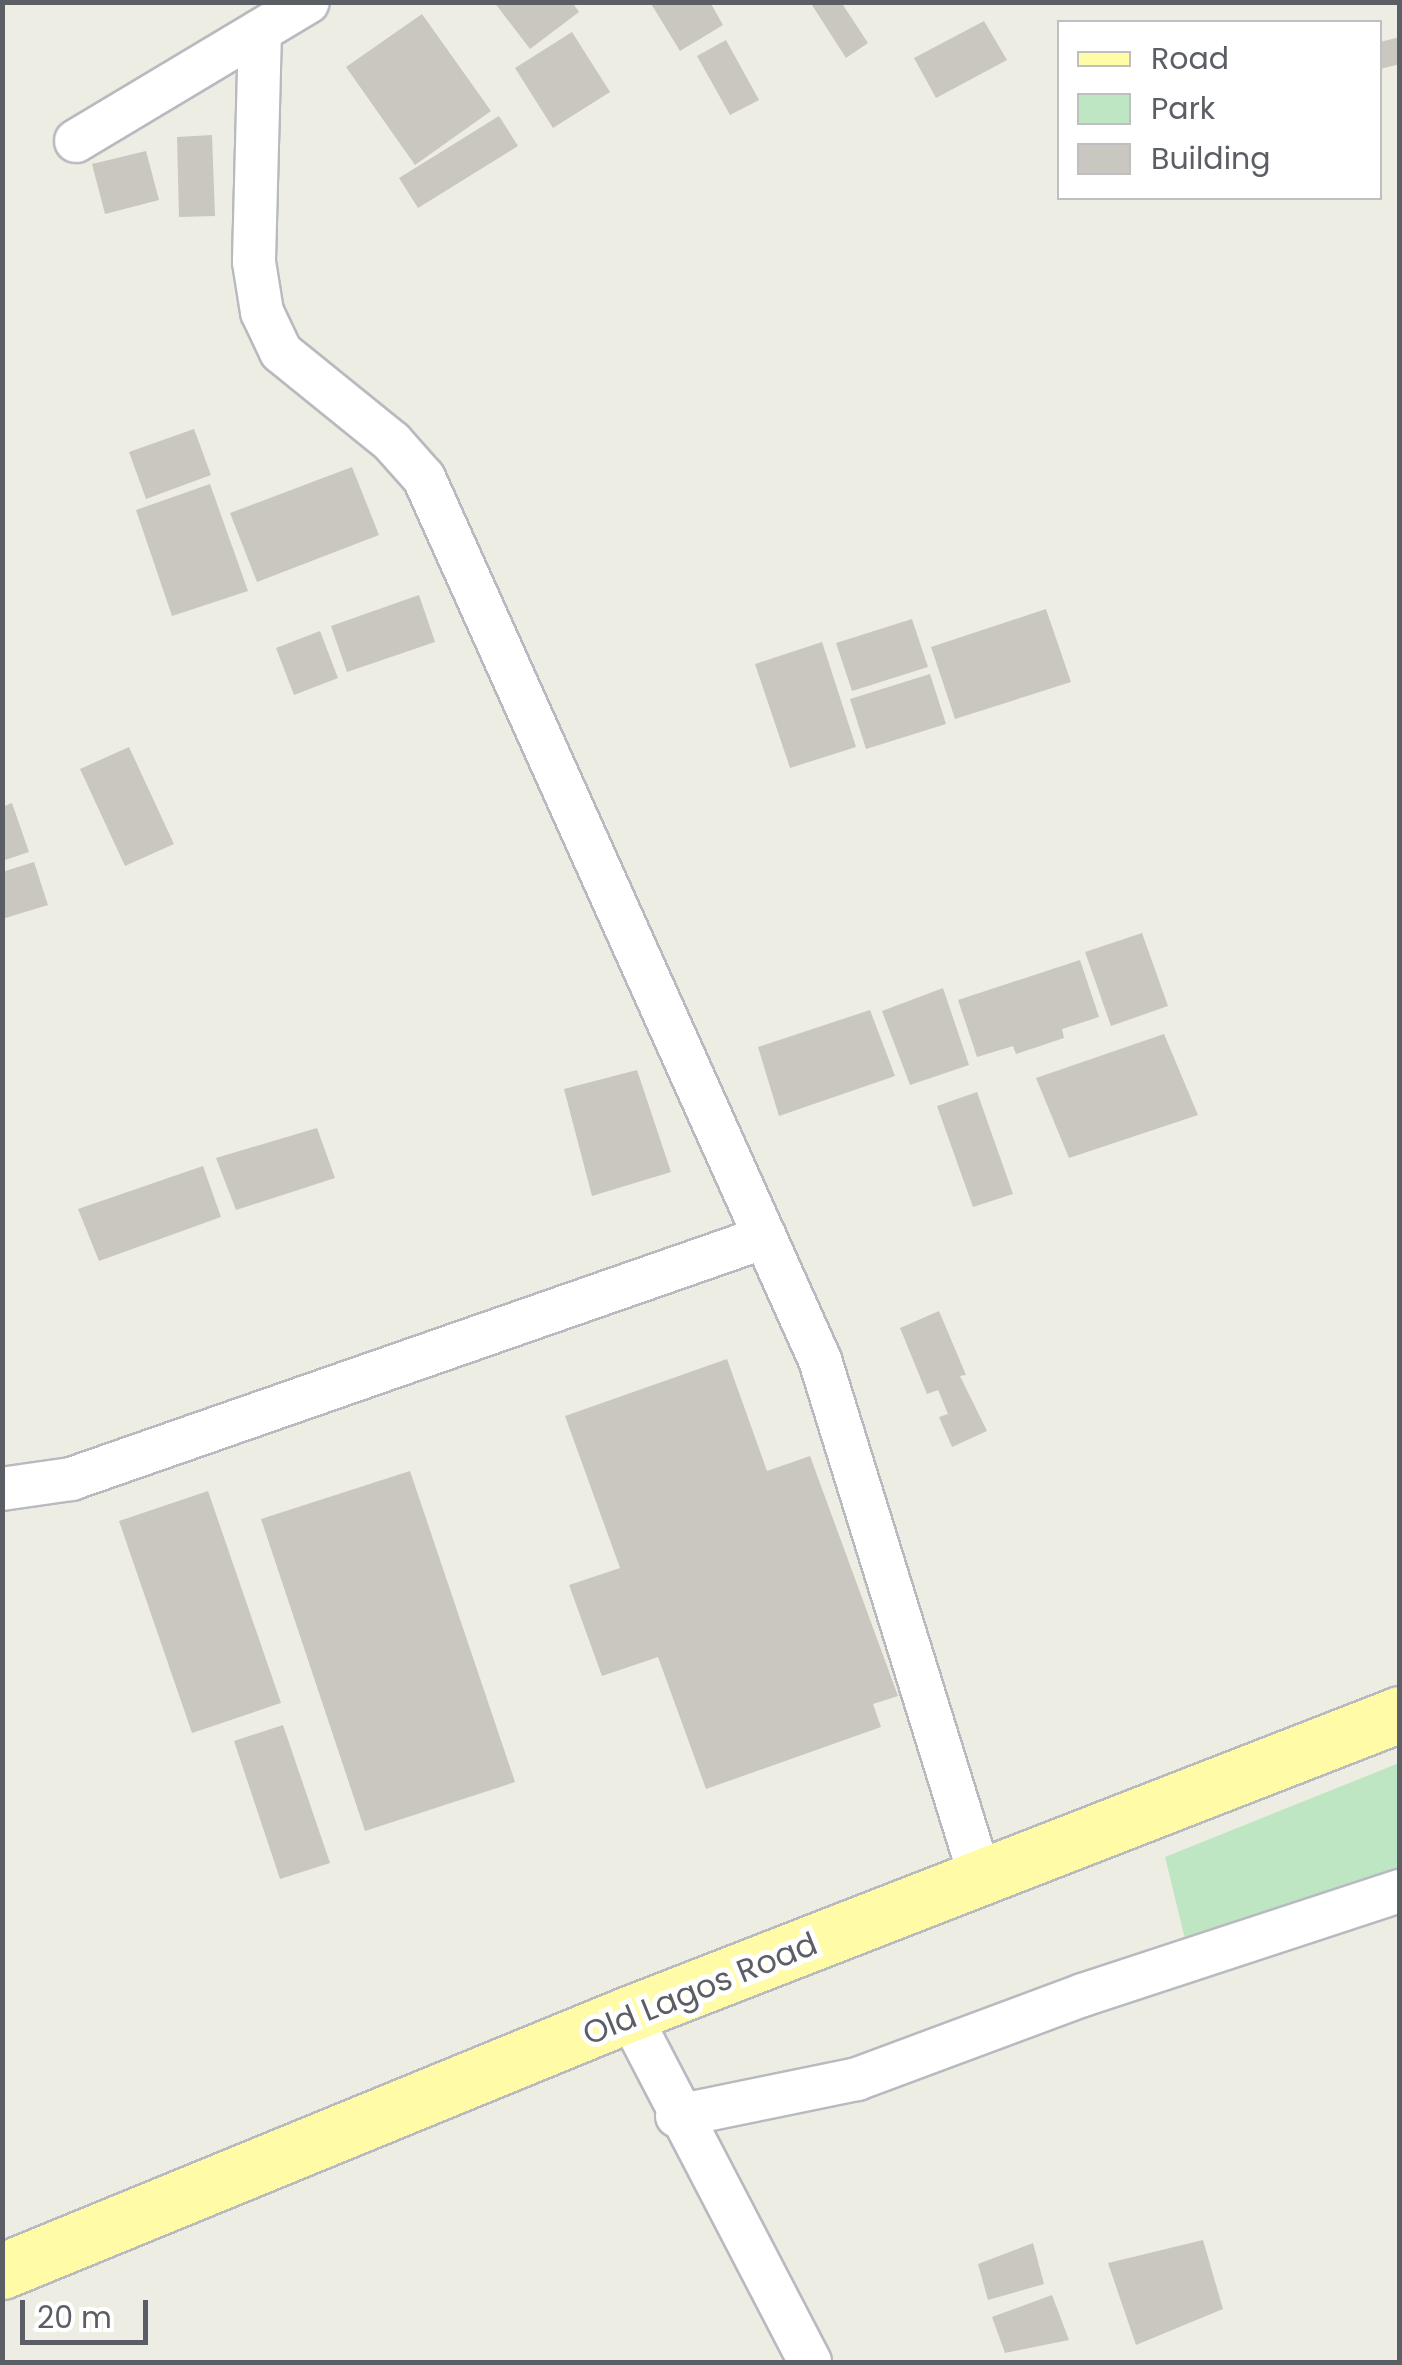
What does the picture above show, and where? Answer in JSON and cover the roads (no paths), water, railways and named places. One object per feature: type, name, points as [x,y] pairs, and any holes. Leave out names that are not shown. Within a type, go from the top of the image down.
[{"type":"main road","name":"Old Lagos Road","points":[[2,2270],[629,2014],[1400,1714]]},
{"type":"street","points":[[76,141],[308,2]]},
{"type":"street","points":[[260,31],[254,262],[262,312],[281,352],[392,442],[424,478],[839,1412],[981,1879]]},
{"type":"street","points":[[2,1489],[71,1479],[764,1237]]},
{"type":"street","points":[[678,2116],[857,2079],[1083,1994],[1400,1892]]},
{"type":"street","points":[[629,2014],[678,2116],[810,2362]]}]
